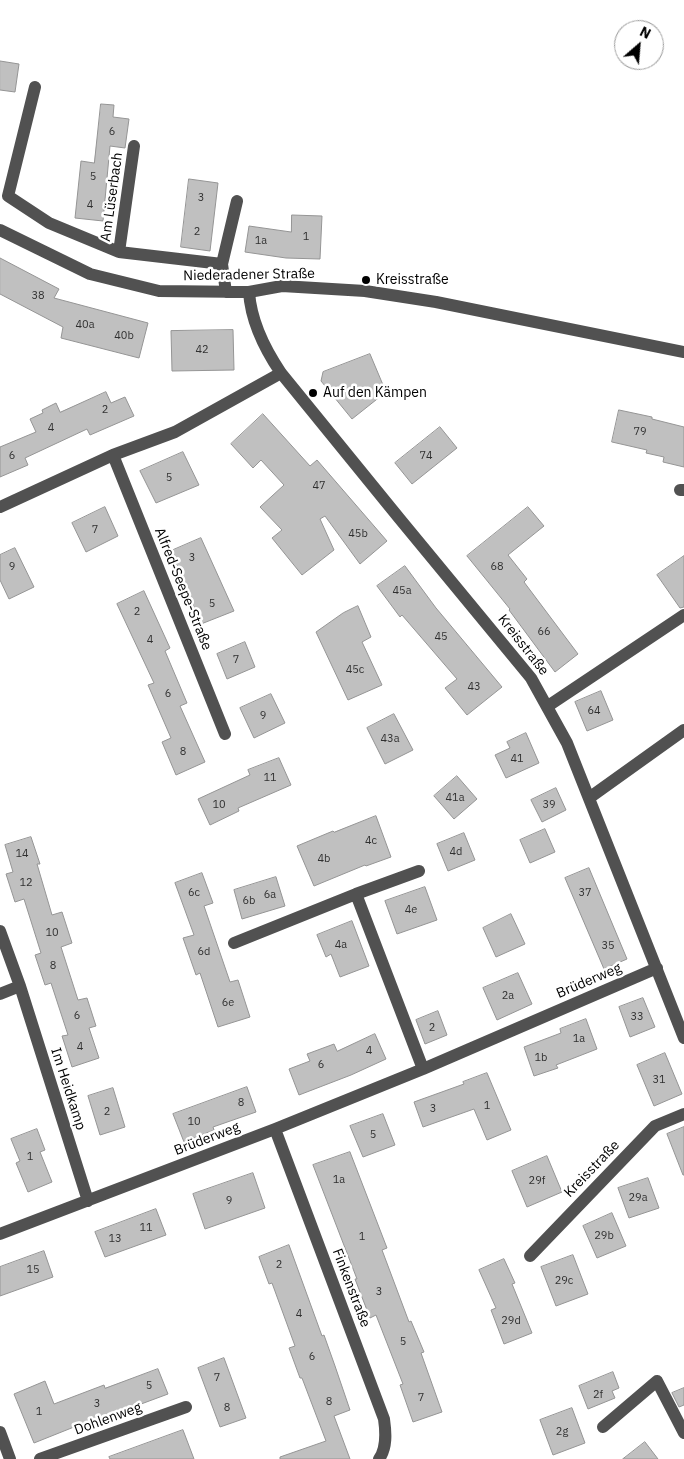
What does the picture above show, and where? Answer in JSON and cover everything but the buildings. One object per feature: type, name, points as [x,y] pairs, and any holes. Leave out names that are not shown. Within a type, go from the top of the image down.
[{"type":"street","name":"Am Lüserbach","points":[[35,87],[8,196],[49,224],[119,252],[222,264]]},
{"type":"street","name":"Am Lüserbach","points":[[119,252],[134,146]]},
{"type":"street","points":[[226,292],[222,264],[237,201]]},
{"type":"street","name":"Niederadener Straße","points":[[0,230],[90,274],[159,291],[249,292],[282,286],[370,292],[436,302],[684,352]]},
{"type":"street","name":"Kreisstraße","points":[[249,292],[252,314],[261,339],[281,373],[392,511],[532,678],[567,743],[684,1038]]},
{"type":"street","points":[[0,508],[112,456],[175,432],[281,373]]},
{"type":"street","name":"Alfred-Seepe-Straße","points":[[112,456],[226,734]]},
{"type":"street","points":[[548,706],[684,615]]},
{"type":"street","points":[[589,798],[684,730]]},
{"type":"street","points":[[234,943],[419,871]]},
{"type":"street","points":[[356,894],[423,1069]]},
{"type":"street","name":"Im Heidkamp","points":[[0,931],[20,986],[88,1201]]},
{"type":"street","name":"Brüderweg","points":[[0,1234],[275,1129],[423,1069],[657,968]]},
{"type":"street","points":[[0,994],[20,986]]},
{"type":"street","name":"Kreisstraße","points":[[530,1256],[655,1126],[684,1114]]},
{"type":"street","name":"Finkenstraße","points":[[275,1129],[384,1420],[385,1442],[379,1459]]},
{"type":"street","points":[[603,1427],[657,1381],[684,1433]]},
{"type":"street","name":"Dohlenweg","points":[[40,1459],[186,1407]]},
{"type":"street","points":[[0,1432],[10,1459]]},
{"type":"place","name":"Kreisstraße","points":[[366,280]]},
{"type":"place","name":"Auf den Kämpen","points":[[313,393]]}]
